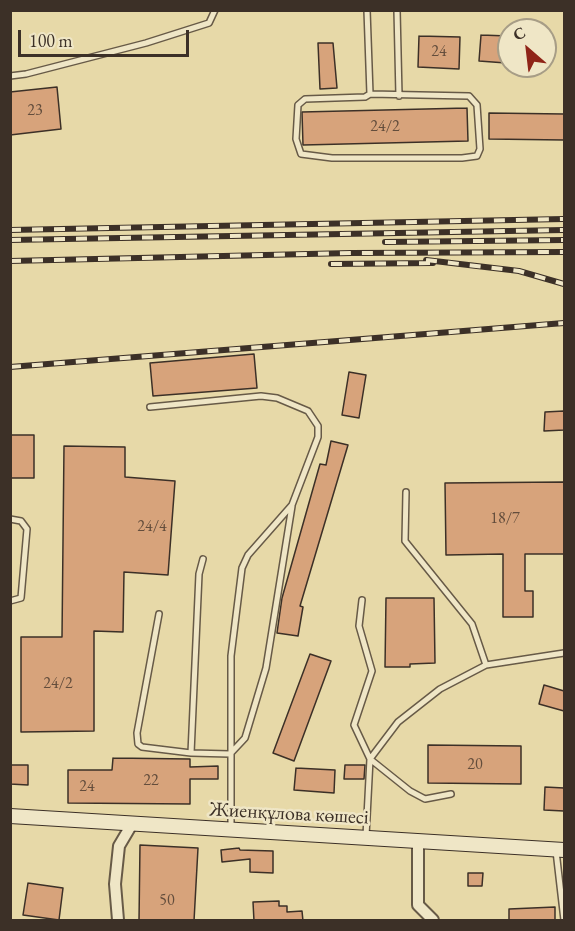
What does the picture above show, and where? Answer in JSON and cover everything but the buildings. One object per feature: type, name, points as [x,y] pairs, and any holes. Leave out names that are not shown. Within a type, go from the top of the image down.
[{"type":"street","name":"Жиенқұлова көшесі","points":[[10,816],[560,850]]},
{"type":"street","points":[[118,921],[115,884],[119,846],[132,824]]},
{"type":"street","points":[[418,841],[418,905],[433,921]]},
{"type":"lane","points":[[10,76],[26,74],[146,43],[209,23],[215,10]]},
{"type":"lane","points":[[367,10],[370,94]]},
{"type":"lane","points":[[397,10],[399,96]]},
{"type":"lane","points":[[370,94],[468,96],[474,100],[480,149],[477,156],[332,158],[301,154],[296,139],[298,105],[305,99],[365,97],[370,94]]},
{"type":"lane","points":[[150,407],[261,396],[278,398],[308,411],[318,426],[318,437],[292,505],[266,668],[245,738],[230,754],[191,753],[142,747],[138,744],[137,733],[159,614]]},
{"type":"lane","points":[[406,492],[405,541],[472,624],[486,665]]},
{"type":"lane","points":[[231,830],[231,656],[242,568],[248,555],[292,505]]},
{"type":"lane","points":[[10,519],[21,521],[27,529],[21,598],[10,602]]},
{"type":"lane","points":[[191,753],[199,574],[203,559]]},
{"type":"lane","points":[[362,600],[359,626],[372,671],[354,725],[370,759],[366,838]]},
{"type":"lane","points":[[370,759],[398,722],[440,689],[486,665],[564,653]]},
{"type":"lane","points":[[370,759],[425,799],[451,794]]},
{"type":"lane","points":[[560,850],[564,921]]},
{"type":"railway","points":[[10,230],[564,219]]},
{"type":"railway","points":[[10,240],[564,230]]},
{"type":"railway","points":[[385,242],[564,240]]},
{"type":"railway","points":[[10,261],[351,253],[564,252]]},
{"type":"railway","points":[[426,260],[519,271],[564,284]]},
{"type":"railway","points":[[331,264],[433,263]]},
{"type":"railway","points":[[10,367],[564,323]]}]
